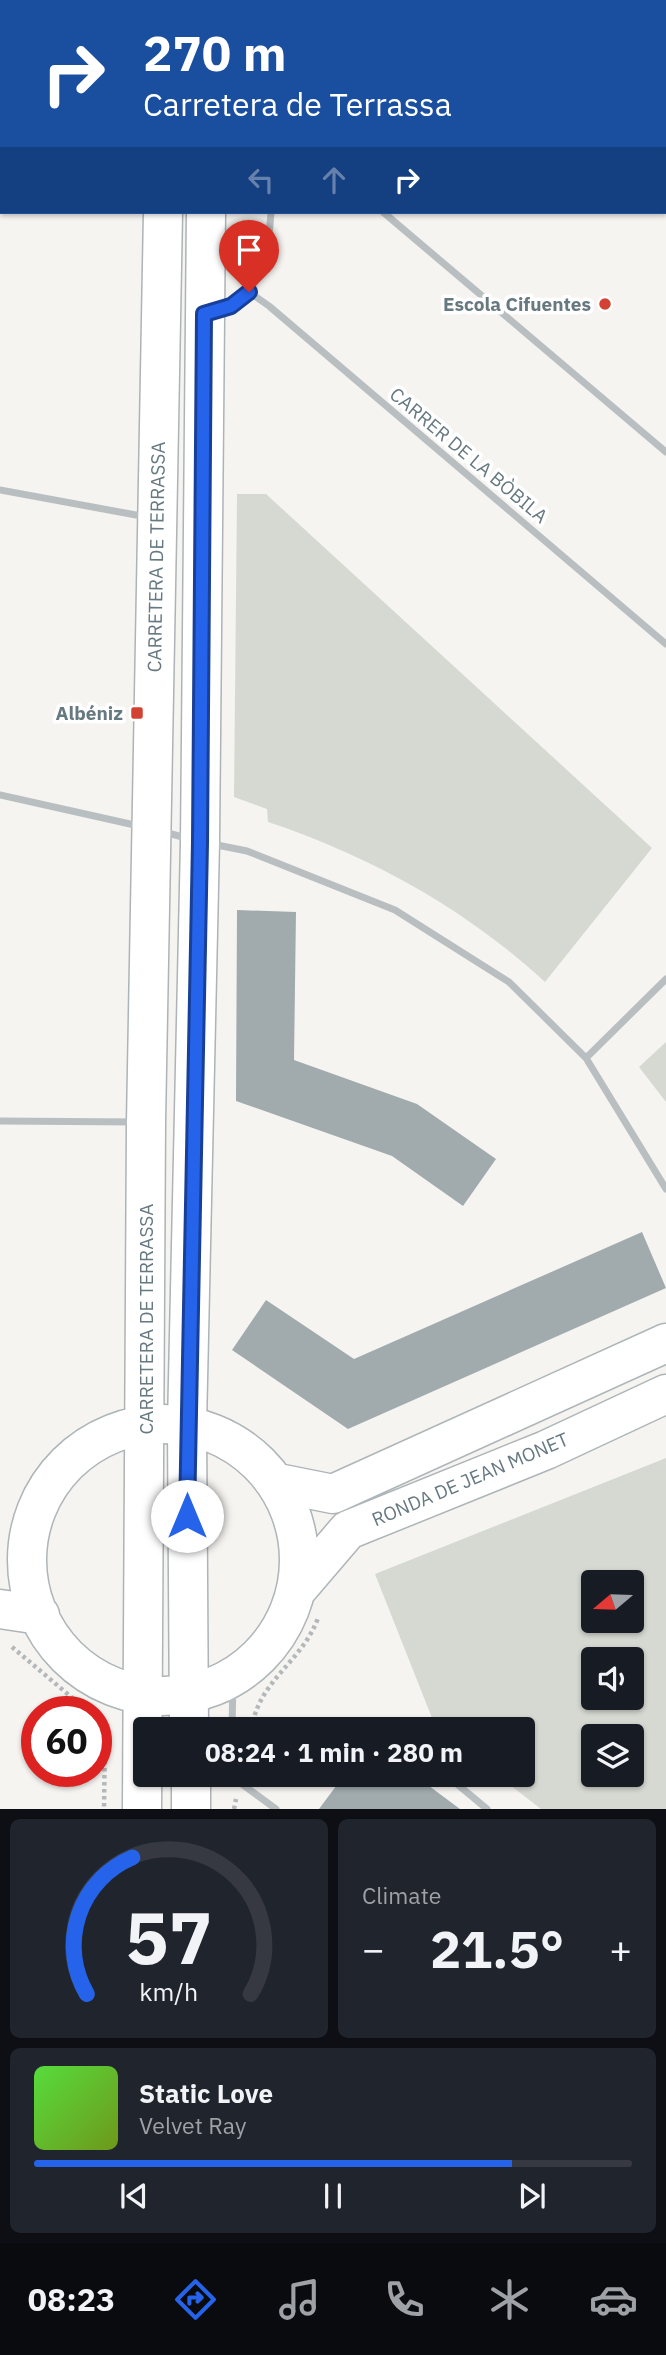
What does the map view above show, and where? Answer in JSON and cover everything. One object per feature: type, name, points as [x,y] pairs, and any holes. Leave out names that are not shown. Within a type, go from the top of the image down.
[{"type":"main road","name":"CARRETERA DE TERRASSA","points":[[163,214],[166,288],[157,519],[152,829],[187,1425],[188,1712]]},
{"type":"main road","name":"CARRETERA DE TERRASSA","points":[[142,1809],[129,1710],[146,1424],[170,1122],[197,958],[200,842],[200,312],[206,214]]},
{"type":"main road","name":"RONDA DE JEAN MONET","points":[[278,1483],[333,1494],[666,1343]]},
{"type":"main road","name":"RONDA DE JEAN MONET","points":[[295,1592],[348,1530],[546,1450],[666,1394]]},
{"type":"main road","points":[[166,1421],[187,1425],[213,1432],[240,1446],[278,1483],[295,1520],[300,1539],[301,1560],[295,1592],[288,1610],[265,1648],[233,1680],[188,1712],[165,1701],[129,1710],[61,1648],[13,1578],[40,1501],[54,1476],[75,1455],[98,1439],[146,1424],[166,1421]]},
{"type":"main road","points":[[0,1609],[40,1615]]},
{"type":"main road","points":[[191,1787],[191,1809]]},
{"type":"street","points":[[200,312],[231,306],[249,292],[264,267],[271,214]]},
{"type":"street","points":[[385,214],[666,452]]},
{"type":"street","name":"CARRER DE LA BÒBILA","points":[[249,292],[270,306],[666,644]]},
{"type":"street","points":[[0,490],[157,519]]},
{"type":"street","points":[[0,795],[247,851],[395,910],[509,982],[586,1058],[666,1189]]},
{"type":"street","points":[[586,1058],[666,979]]},
{"type":"street","points":[[0,1121],[170,1122]]},
{"type":"street","points":[[232,1717],[233,1680]]},
{"type":"street","points":[[249,1787],[275,1809]]},
{"type":"street","points":[[460,1787],[487,1809]]},
{"type":"path","points":[[10,1646],[129,1710]]},
{"type":"path","points":[[104,1787],[104,1809]]},
{"type":"shaded area","points":[[237,494],[266,494],[652,848],[545,982],[483,931],[415,887],[343,851],[268,822],[267,809],[234,797]]},
{"type":"shaded area","points":[[666,1042],[666,1102],[639,1067]]},
{"type":"shaded area","points":[[666,1458],[666,1809],[541,1809],[513,1787],[535,1787],[535,1717],[432,1717],[375,1574]]},
{"type":"building","points":[[237,910],[296,912],[294,1060],[417,1104],[496,1159],[463,1206],[392,1156],[236,1101]]},
{"type":"building","points":[[642,1232],[666,1288],[348,1429],[232,1350],[266,1300],[354,1359]]},
{"type":"building","points":[[335,1787],[430,1787],[460,1809],[319,1809]]},
{"type":"place","name":"Escola Cifuentes","points":[[605,304]]},
{"type":"place","name":"Albéniz","points":[[137,713]]},
{"type":"route","points":[[187,1516],[200,842],[204,314],[231,306],[249,292]]}]
